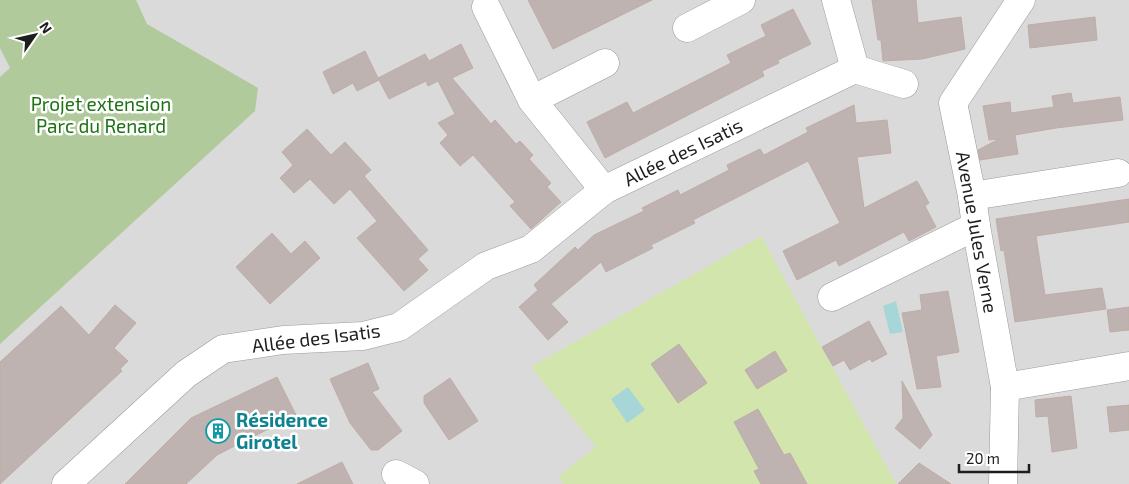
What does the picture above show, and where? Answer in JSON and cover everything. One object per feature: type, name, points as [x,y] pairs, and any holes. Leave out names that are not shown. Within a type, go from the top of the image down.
[{"type":"street","points":[[687,28],[741,0]]},
{"type":"street","points":[[836,0],[855,69],[904,84]]},
{"type":"street","name":"Avenue Jules Verne","points":[[1003,484],[1005,387],[972,196],[953,103],[1021,0]]},
{"type":"street","points":[[486,7],[532,100],[604,190]]},
{"type":"street","points":[[532,100],[605,63]]},
{"type":"street","name":"Allée des Isatis","points":[[66,484],[186,374],[223,349],[283,340],[363,336],[399,327],[486,266],[531,249],[604,190],[855,69]]},
{"type":"street","points":[[972,196],[1118,173]]},
{"type":"street","points":[[832,297],[976,226]]},
{"type":"street","points":[[1005,387],[1129,366]]},
{"type":"shaded area","points":[[0,0],[1129,0],[1129,484],[0,484]]},
{"type":"green space","name":"Projet extension Parc du Renard","points":[[0,0],[136,0],[147,24],[258,88],[255,111],[0,344],[0,77],[10,68],[0,48]]},
{"type":"green space","points":[[761,236],[896,484],[563,484],[559,476],[596,447],[531,367]]},
{"type":"water","points":[[896,301],[903,332],[890,334],[883,306]]},
{"type":"water","points":[[628,387],[645,410],[627,423],[611,399]]},
{"type":"building","points":[[528,0],[652,0],[553,49]]},
{"type":"building","points":[[872,0],[916,0],[918,23],[961,17],[965,49],[922,59],[883,61],[881,40],[878,40]]},
{"type":"building","points":[[793,9],[811,44],[778,60],[779,63],[762,71],[764,76],[605,158],[587,122],[627,102],[633,113],[731,63],[727,55],[766,36],[761,25]]},
{"type":"building","points":[[1095,17],[1097,40],[1030,48],[1028,25]]},
{"type":"building","points":[[461,44],[473,68],[452,78],[491,124],[495,120],[516,144],[520,141],[533,155],[529,159],[551,183],[547,187],[561,202],[531,229],[510,206],[515,202],[473,155],[460,166],[440,143],[448,135],[438,123],[455,114],[438,81],[428,86],[426,81],[389,99],[378,78],[425,54],[429,61]]},
{"type":"building","points":[[365,51],[379,80],[357,91],[353,83],[333,94],[323,72]]},
{"type":"building","points":[[1071,93],[1073,103],[1120,97],[1123,120],[1015,135],[1018,154],[980,160],[978,150],[999,139],[989,140],[983,106],[1010,102],[1011,113],[1054,107],[1052,96]]},
{"type":"building","points":[[854,105],[856,123],[887,120],[891,153],[857,157],[864,208],[917,181],[929,203],[925,206],[936,227],[909,241],[904,232],[839,266],[836,260],[797,280],[783,251],[840,223],[808,161],[693,220],[695,223],[651,245],[653,248],[606,272],[601,262],[551,304],[568,322],[548,340],[519,307],[538,290],[534,285],[575,247],[578,250],[594,235],[644,211],[642,208],[678,190],[680,195],[729,170],[727,165],[760,149],[764,155],[808,132],[806,128]]},
{"type":"building","points":[[307,129],[331,155],[345,142],[371,170],[364,176],[428,250],[418,259],[428,270],[404,291],[357,238],[377,221],[350,189],[334,204],[310,179],[294,193],[280,178],[293,165],[282,152]]},
{"type":"building","points":[[1129,199],[1129,222],[1036,236],[1045,295],[1102,288],[1106,309],[1015,322],[1004,250],[1001,251],[996,219]]},
{"type":"building","points":[[272,233],[291,254],[305,241],[320,258],[270,304],[236,267]]},
{"type":"building","points":[[948,291],[959,352],[936,356],[941,387],[917,389],[902,313],[922,310],[920,295]]},
{"type":"building","points":[[115,305],[136,323],[114,348],[128,361],[120,369],[122,371],[0,484],[0,362],[61,306],[89,335]]},
{"type":"building","points":[[1129,307],[1129,330],[1110,332],[1107,310]]},
{"type":"building","points":[[869,321],[887,354],[872,362],[870,359],[850,370],[844,360],[833,366],[822,347]]},
{"type":"building","points":[[679,344],[707,383],[678,403],[651,364]]},
{"type":"building","points":[[775,351],[787,371],[757,389],[745,370]]},
{"type":"building","points":[[368,363],[379,389],[372,392],[402,431],[378,450],[371,450],[350,423],[330,379]]},
{"type":"building","name":"Résidence Girotel","points":[[277,377],[296,415],[217,455],[186,484],[125,484],[191,418]]},
{"type":"building","points":[[450,378],[478,421],[449,440],[424,403],[424,396]]},
{"type":"building","points":[[902,381],[932,435],[920,449],[895,428],[903,418]]},
{"type":"building","points":[[1071,396],[1077,448],[1052,452],[1048,416],[1036,417],[1035,400]]},
{"type":"building","points":[[1129,405],[1129,430],[1110,432],[1107,407]]},
{"type":"building","points":[[758,409],[784,455],[790,453],[807,484],[761,484],[754,471],[759,469],[734,422]]},
{"type":"building","points":[[342,462],[353,484],[297,484]]},
{"type":"building","points":[[919,463],[951,484],[898,484]]},
{"type":"place","name":"Résidence Girotel","points":[[218,431]]}]
